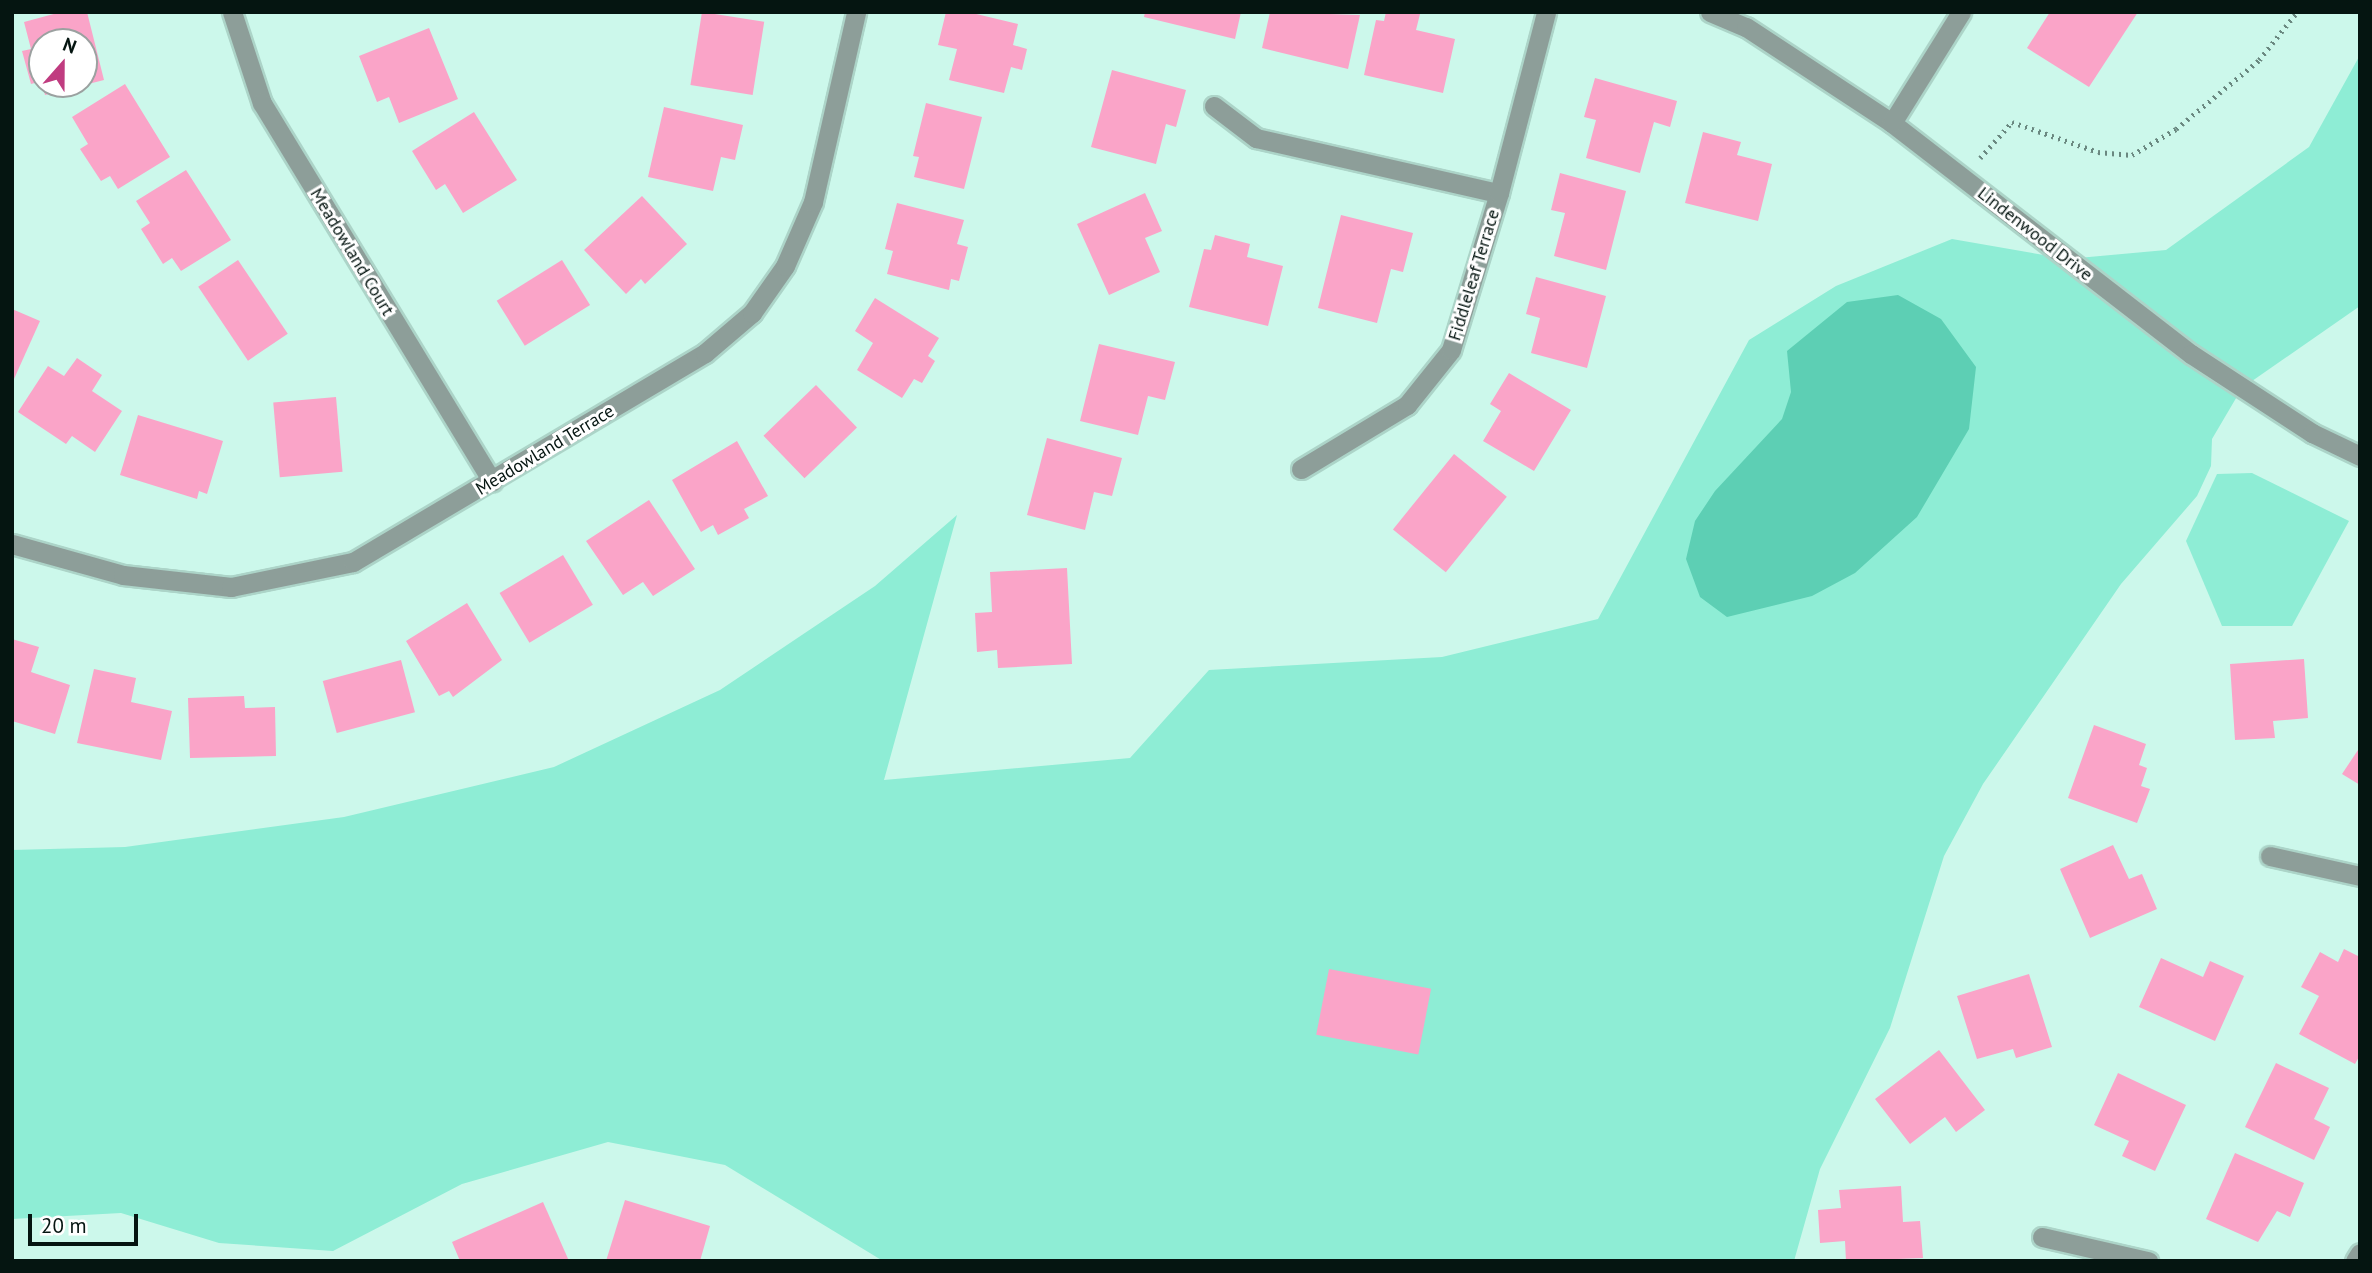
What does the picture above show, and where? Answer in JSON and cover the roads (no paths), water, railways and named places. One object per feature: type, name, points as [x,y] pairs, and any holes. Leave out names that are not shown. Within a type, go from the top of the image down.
[{"type":"street","name":"Meadowland Court","points":[[232,12],[262,103],[492,482]]},
{"type":"street","name":"Meadowland Terrace","points":[[12,544],[123,575],[231,587],[353,562],[492,482],[705,353],[752,313],[785,266],[813,202],[856,12]]},
{"type":"street","name":"Fiddleleaf Terrace","points":[[1301,469],[1407,405],[1451,350],[1499,193],[1546,12]]},
{"type":"street","name":"Lindenwood Drive","points":[[1710,12],[1746,27],[1892,123],[2191,354],[2312,433],[2360,456]]},
{"type":"street","points":[[1892,123],[1961,12]]},
{"type":"street","points":[[1214,106],[1256,138],[1499,193]]},
{"type":"street","points":[[2270,856],[2360,876]]},
{"type":"street","points":[[2042,1237],[2148,1261]]},
{"type":"street","points":[[2355,1261],[2360,1253]]}]
